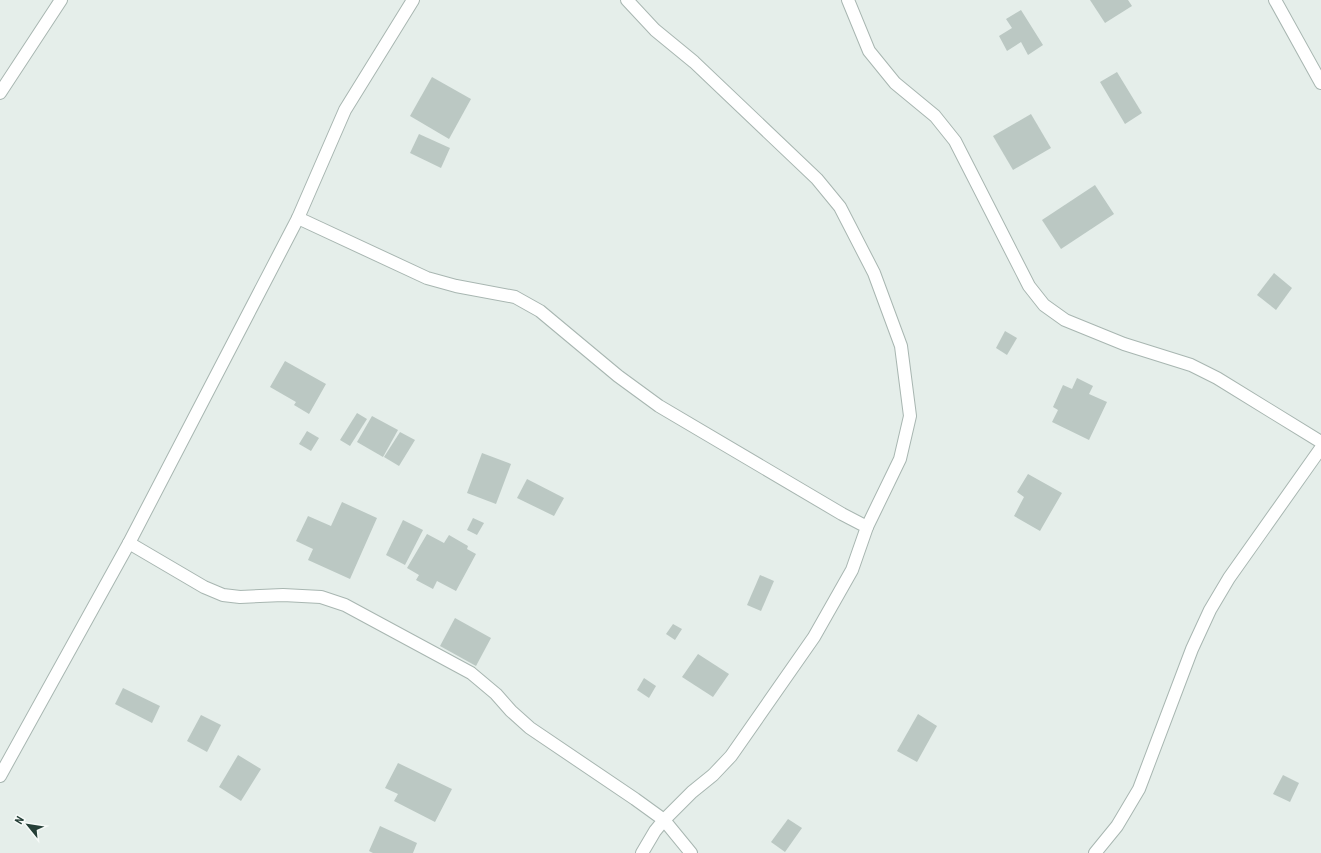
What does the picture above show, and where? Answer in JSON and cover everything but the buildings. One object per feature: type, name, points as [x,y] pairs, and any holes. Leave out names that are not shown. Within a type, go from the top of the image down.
[{"type":"street","points":[[0,94],[61,0]]},
{"type":"street","points":[[0,776],[129,543],[298,218],[345,110],[413,0]]},
{"type":"street","points":[[627,0],[655,30],[694,62],[817,179],[840,207],[874,273],[900,346],[910,416],[900,459],[867,527],[852,570],[814,637],[731,756],[713,775],[692,792],[664,820],[655,831],[642,853]]},
{"type":"street","points":[[848,0],[869,51],[895,82],[936,116],[955,141],[1029,286],[1044,305],[1065,320],[1124,344],[1191,365],[1204,371],[1321,442]]},
{"type":"street","points":[[1275,0],[1321,83]]},
{"type":"street","points":[[298,218],[427,278],[456,286],[514,297],[540,311],[618,376],[659,406],[842,514],[867,527]]},
{"type":"street","points":[[1095,853],[1117,826],[1139,789],[1192,649],[1210,610],[1228,578],[1321,448]]},
{"type":"street","points":[[129,543],[204,587],[223,595],[240,597],[283,594],[321,598],[344,605],[470,673],[496,694],[511,711],[530,728],[664,820],[691,853]]}]
